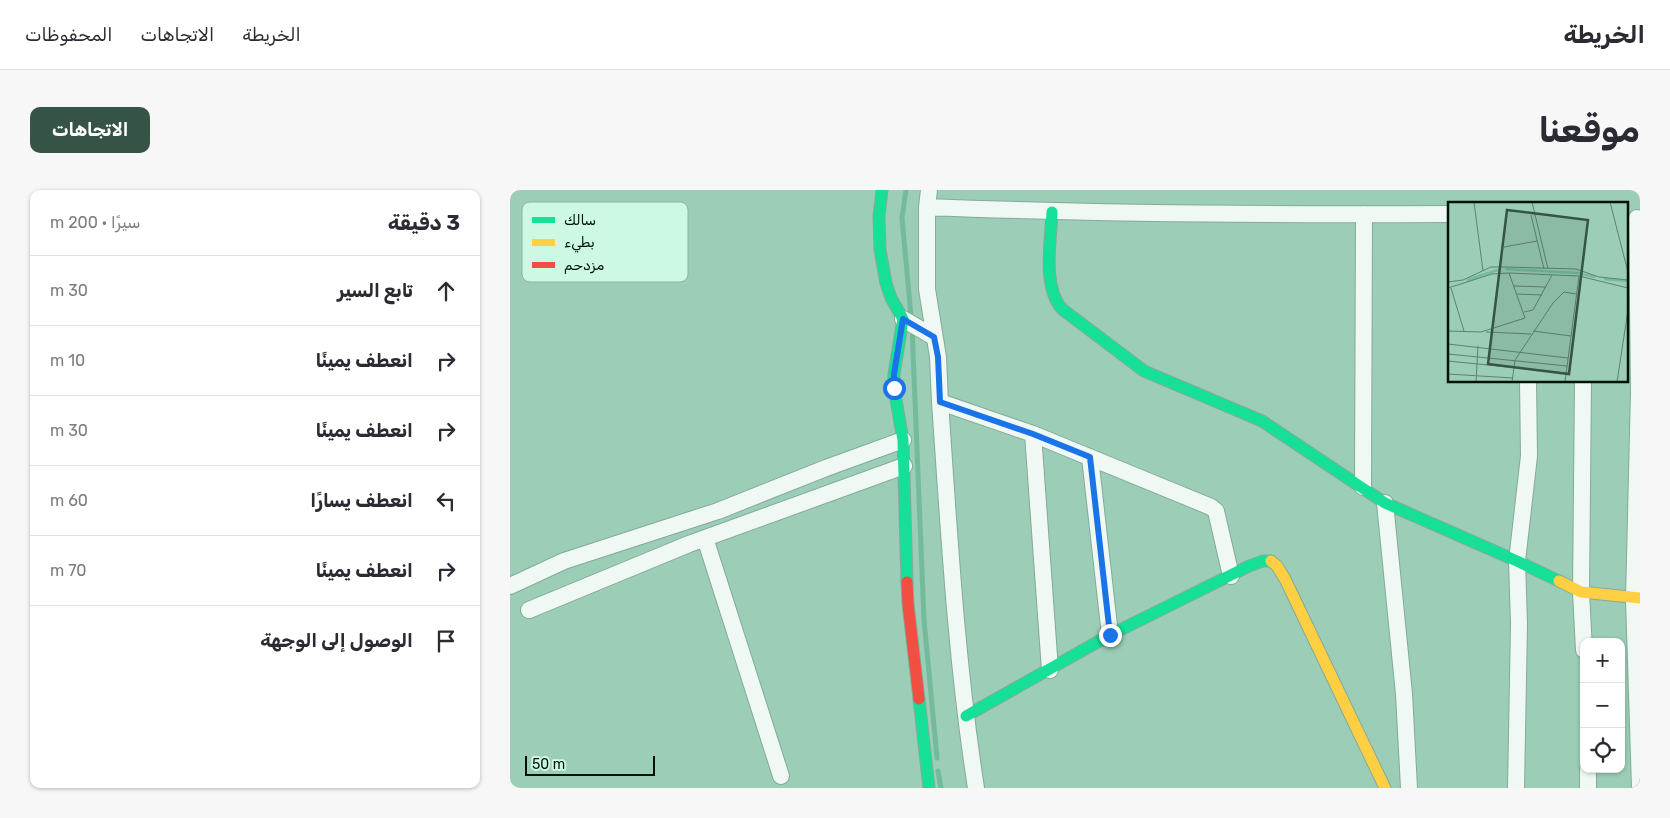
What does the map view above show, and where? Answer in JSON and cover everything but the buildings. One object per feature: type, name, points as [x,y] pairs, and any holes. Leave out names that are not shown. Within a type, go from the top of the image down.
[{"type":"street","points":[[882,190],[878,216],[878,233],[886,283],[891,298],[903,319],[934,337]]},
{"type":"street","points":[[929,190],[927,207],[928,290],[938,357],[954,610],[976,788]]},
{"type":"street","points":[[927,207],[1052,212],[1448,214]]},
{"type":"street","points":[[1052,212],[1049,280],[1055,301],[1062,309],[1116,352],[1144,371],[1262,421],[1385,503],[1518,561],[1581,592],[1637,599]]},
{"type":"street","points":[[1363,487],[1364,214]]},
{"type":"street","points":[[1634,218],[1639,391],[1637,599],[1640,788]]},
{"type":"street","points":[[903,319],[894,374],[894,388],[903,440],[908,604],[929,788]]},
{"type":"street","points":[[1516,788],[1519,624],[1518,561],[1529,456],[1528,382]]},
{"type":"street","points":[[1583,638],[1581,592],[1584,382]]},
{"type":"street","points":[[940,402],[1033,434],[1204,504],[1216,511],[1231,576]]},
{"type":"street","points":[[1033,434],[1050,670]]},
{"type":"street","points":[[510,586],[564,561],[718,511],[903,440]]},
{"type":"street","points":[[1090,457],[1110,635]]},
{"type":"street","points":[[529,610],[705,538],[904,466]]},
{"type":"street","points":[[1385,503],[1404,694],[1409,788]]},
{"type":"street","points":[[705,538],[781,776]]},
{"type":"street","points":[[966,716],[1110,635],[1263,561],[1271,561],[1277,566],[1285,579],[1385,788]]},
{"type":"street","points":[[1588,773],[1588,788]]},
{"type":"waterway","points":[[906,190],[902,218],[911,316]]},
{"type":"waterway","points":[[912,327],[924,620],[937,758]]},
{"type":"waterway","points":[[938,771],[941,788]]},
{"type":"traffic: fast","points":[[882,190],[879,216],[880,250],[886,283],[891,298],[903,319],[894,374],[894,388],[903,440],[907,582]]},
{"type":"traffic: fast","points":[[1052,212],[1049,263],[1052,288],[1056,299],[1062,309],[1144,371],[1262,421],[1385,503],[1559,581]]},
{"type":"traffic: fast","points":[[966,716],[1110,635],[1249,566],[1263,561],[1271,561]]},
{"type":"traffic: fast","points":[[919,699],[929,788]]},
{"type":"traffic: slow","points":[[1271,561],[1277,566],[1285,579],[1385,788]]},
{"type":"traffic: slow","points":[[1559,581],[1581,592],[1640,598]]},
{"type":"traffic: jam","points":[[907,582],[919,699]]},
{"type":"route","points":[[894,388],[894,374],[903,319],[934,337],[938,357],[940,402],[1033,434],[1090,457],[1110,635]]}]
